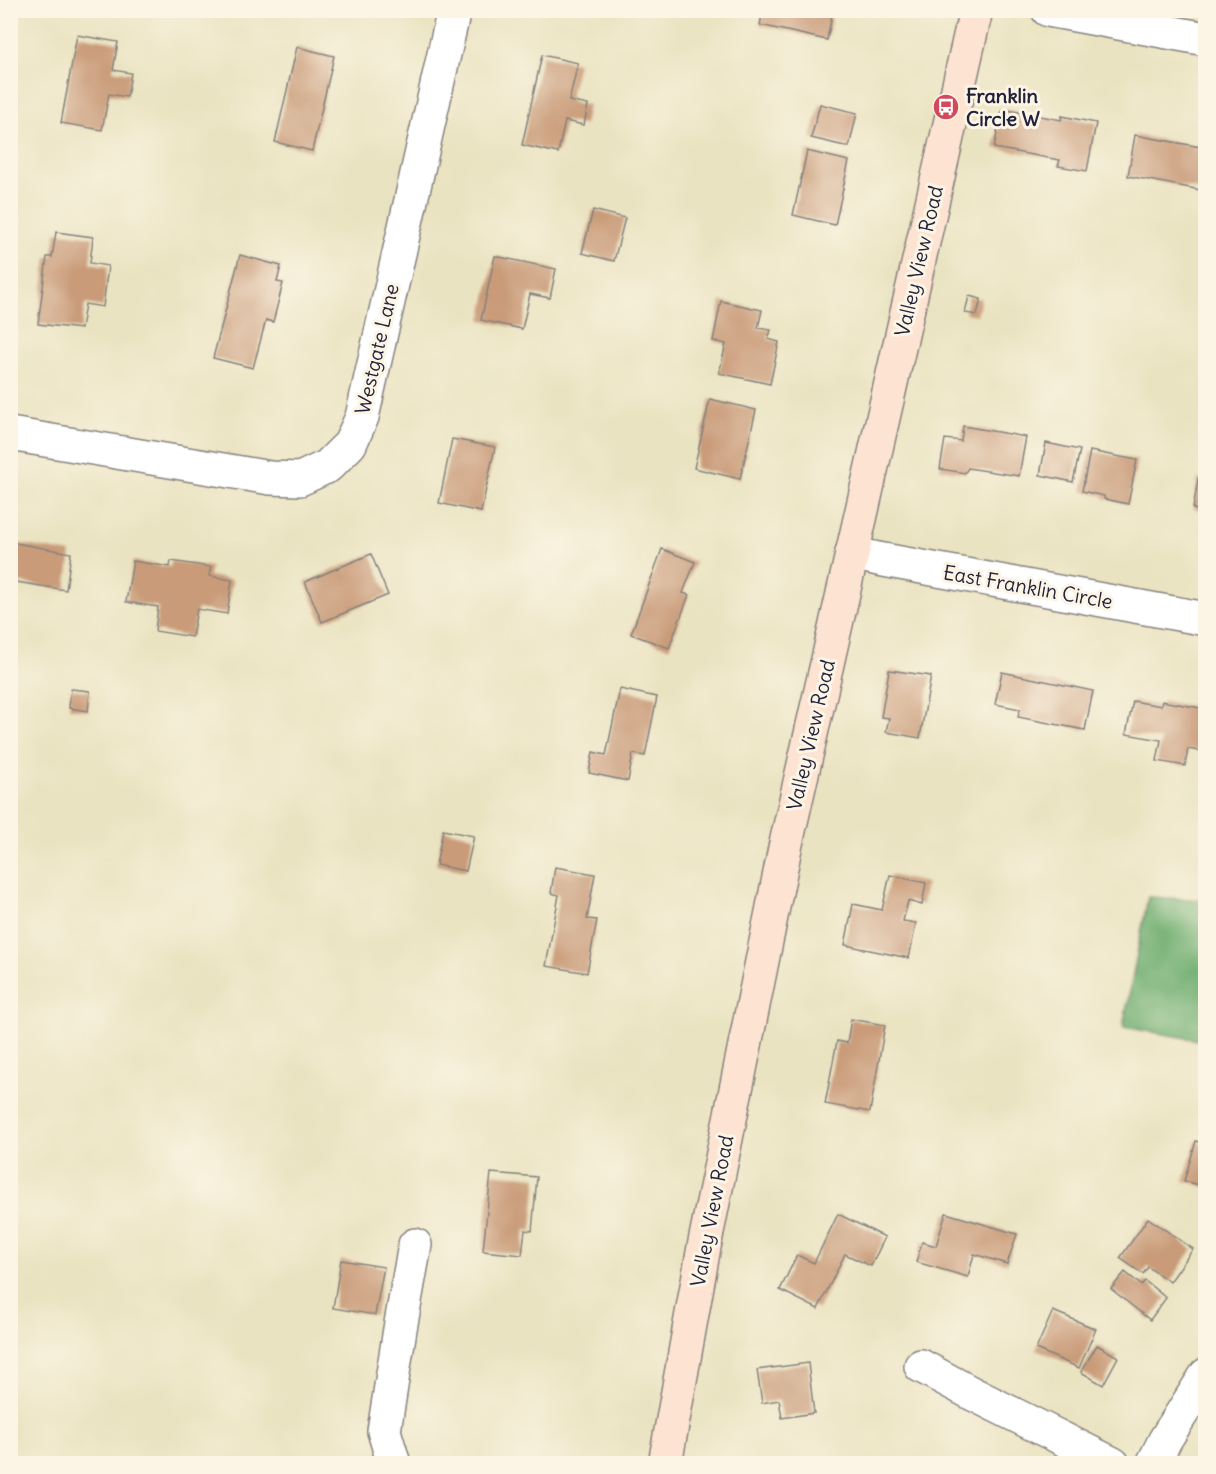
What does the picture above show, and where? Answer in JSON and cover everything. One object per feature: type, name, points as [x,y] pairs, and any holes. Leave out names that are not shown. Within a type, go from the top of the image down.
[{"type":"main road","name":"Valley View Road","points":[[665,1464],[704,1247],[780,872],[976,10]]},
{"type":"street","name":"Westgate Lane","points":[[10,434],[270,478],[300,479],[328,466],[350,444],[362,417],[454,10]]},
{"type":"street","points":[[1048,10],[1206,39]]},
{"type":"street","name":"East Franklin Circle","points":[[852,553],[1206,619]]},
{"type":"street","points":[[394,1464],[384,1431],[415,1245]]},
{"type":"street","points":[[921,1366],[1113,1464]]},
{"type":"street","points":[[1153,1464],[1165,1440],[1206,1375]]},
{"type":"green space","points":[[1148,897],[1205,900],[1205,1038],[1198,1040],[1123,1027]]},
{"type":"building","points":[[763,10],[814,10],[832,15],[827,40],[760,25]]},
{"type":"building","points":[[77,35],[118,42],[113,70],[131,73],[127,97],[109,94],[102,130],[61,123]]},
{"type":"building","points":[[297,47],[334,56],[312,151],[275,142]]},
{"type":"building","points":[[542,55],[578,63],[569,101],[588,105],[584,125],[565,121],[558,153],[522,145]]},
{"type":"building","points":[[820,104],[857,113],[849,147],[811,138]]},
{"type":"building","points":[[1002,109],[1061,120],[1062,116],[1096,123],[1087,171],[1058,166],[1060,160],[994,148]]},
{"type":"building","points":[[1135,135],[1206,148],[1206,191],[1128,176]]},
{"type":"building","points":[[807,151],[849,161],[835,225],[793,215]]},
{"type":"building","points":[[593,210],[625,218],[614,261],[582,253]]},
{"type":"building","points":[[56,232],[93,237],[90,263],[108,266],[103,307],[85,304],[81,329],[38,324],[47,257],[52,257]]},
{"type":"building","points":[[240,255],[281,266],[277,282],[283,283],[273,322],[266,320],[253,368],[213,358]]},
{"type":"building","points":[[495,256],[556,269],[550,298],[530,294],[522,329],[481,320]]},
{"type":"building","points":[[969,296],[981,299],[977,315],[965,313]]},
{"type":"building","points":[[721,301],[762,310],[758,328],[771,330],[768,339],[779,342],[770,384],[719,373],[726,344],[713,341]]},
{"type":"building","points":[[710,399],[756,410],[740,479],[694,468]]},
{"type":"building","points":[[963,426],[1026,437],[1019,476],[968,468],[965,473],[940,469],[945,439],[961,441]]},
{"type":"building","points":[[452,439],[495,447],[481,512],[439,503]]},
{"type":"building","points":[[1046,443],[1080,450],[1073,482],[1040,475]]},
{"type":"building","points":[[1090,451],[1137,460],[1128,504],[1082,491]]},
{"type":"building","points":[[1198,479],[1206,480],[1206,511],[1193,509]]},
{"type":"building","points":[[10,542],[71,553],[66,590],[10,581]]},
{"type":"building","points":[[662,549],[695,562],[683,593],[689,595],[669,648],[631,634]]},
{"type":"building","points":[[371,554],[388,595],[322,622],[305,582]]},
{"type":"building","points":[[133,561],[170,567],[171,561],[211,567],[209,576],[232,580],[227,614],[197,609],[192,637],[155,631],[158,607],[126,602]]},
{"type":"building","points":[[889,670],[931,676],[920,738],[886,732],[889,718],[881,717]]},
{"type":"building","points":[[1002,672],[1093,691],[1085,730],[1018,717],[1020,709],[995,704]]},
{"type":"building","points":[[71,689],[90,691],[88,711],[69,708]]},
{"type":"building","points":[[620,689],[657,697],[645,756],[633,754],[628,781],[589,773],[593,752],[606,755]]},
{"type":"building","points":[[1133,701],[1161,706],[1162,701],[1206,709],[1206,752],[1188,749],[1185,766],[1157,761],[1161,740],[1126,734]]},
{"type":"building","points":[[443,830],[474,836],[466,871],[436,865]]},
{"type":"building","points":[[555,867],[595,874],[587,919],[597,920],[587,973],[546,966],[559,895],[551,893]]},
{"type":"building","points":[[890,875],[926,883],[922,905],[908,901],[903,921],[916,923],[909,958],[845,945],[853,904],[882,910]]},
{"type":"building","points":[[851,1019],[885,1025],[870,1112],[825,1104],[837,1041],[847,1043]]},
{"type":"building","points":[[1196,1141],[1206,1144],[1206,1187],[1184,1181]]},
{"type":"building","points":[[491,1173],[537,1177],[532,1231],[525,1230],[522,1255],[483,1251]]},
{"type":"building","points":[[946,1213],[1017,1234],[1007,1264],[974,1254],[968,1277],[916,1262],[922,1242],[936,1246]]},
{"type":"building","points":[[838,1214],[885,1237],[871,1266],[845,1254],[818,1309],[780,1290],[797,1255],[814,1263]]},
{"type":"building","points":[[1148,1218],[1193,1249],[1170,1282],[1148,1267],[1143,1274],[1120,1258]]},
{"type":"building","points":[[341,1260],[384,1267],[375,1315],[333,1308]]},
{"type":"building","points":[[1125,1272],[1141,1285],[1145,1281],[1166,1298],[1150,1320],[1111,1289]]},
{"type":"building","points":[[1053,1311],[1096,1329],[1079,1368],[1036,1349]]},
{"type":"building","points":[[1097,1345],[1118,1357],[1103,1385],[1081,1372]]},
{"type":"building","points":[[808,1363],[814,1413],[782,1418],[779,1400],[762,1403],[757,1370]]},
{"type":"place","name":"Franklin Circle W","points":[[946,107]]}]
